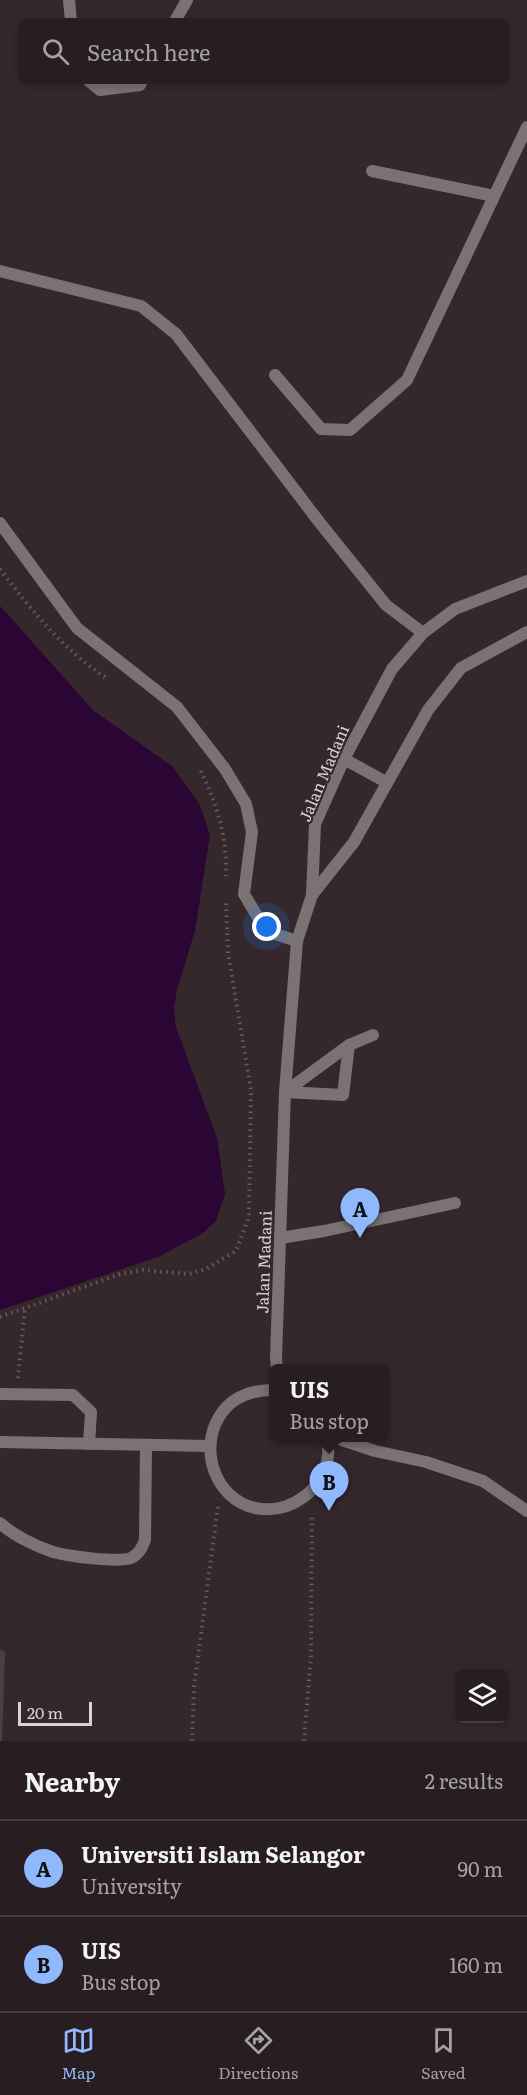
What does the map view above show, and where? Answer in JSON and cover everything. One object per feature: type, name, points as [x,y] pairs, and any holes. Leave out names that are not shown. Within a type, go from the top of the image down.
[{"type":"street","points":[[69,0],[72,18]]},
{"type":"street","points":[[177,18],[187,0]]},
{"type":"street","points":[[93,84],[100,90],[140,84]]},
{"type":"street","points":[[275,375],[321,429],[350,430],[406,380],[527,127]]},
{"type":"street","points":[[372,171],[494,196]]},
{"type":"street","points":[[0,271],[141,306],[176,334],[320,523],[379,596],[423,633]]},
{"type":"street","points":[[0,523],[77,628],[177,707],[225,769],[246,804],[252,832],[244,894],[266,931],[297,941]]},
{"type":"street","name":"Jalan Madani","points":[[277,1364],[285,1092],[297,941],[312,895],[315,824],[344,759],[392,669],[423,633],[455,609],[527,580]]},
{"type":"street","points":[[312,895],[354,842],[428,710],[461,668],[527,632]]},
{"type":"street","points":[[344,759],[386,782]]},
{"type":"street","points":[[285,1092],[349,1045],[373,1035]]},
{"type":"street","points":[[285,1092],[343,1095],[349,1045]]},
{"type":"street","points":[[280,1238],[455,1203]]},
{"type":"street","points":[[269,1390],[260,1390],[240,1396],[224,1408],[214,1426],[209,1446],[212,1466],[221,1485],[236,1499],[255,1508],[275,1509],[295,1503],[312,1492],[323,1474],[328,1455],[327,1442]]},
{"type":"street","points":[[0,1394],[74,1395],[92,1412],[89,1444]]},
{"type":"street","points":[[350,1442],[375,1451],[426,1462],[483,1481],[527,1511]]},
{"type":"street","points":[[0,1443],[209,1446]]},
{"type":"street","points":[[0,1523],[9,1532],[53,1552],[117,1561],[132,1557],[141,1550],[145,1540],[146,1445]]},
{"type":"path","points":[[0,569],[37,617],[63,645],[111,680]]},
{"type":"path","points":[[200,768],[212,794],[225,839],[226,884]]},
{"type":"path","points":[[0,1317],[120,1274],[143,1270],[188,1274],[206,1269],[237,1251],[249,1217],[251,1089],[228,953],[225,893]]},
{"type":"path","points":[[17,1394],[25,1309]]},
{"type":"path","points":[[192,1741],[195,1687],[221,1485]]},
{"type":"path","points":[[304,1741],[311,1656],[312,1492]]},
{"type":"shaded area","points":[[0,606],[94,711],[172,766],[199,803],[210,835],[195,931],[177,989],[174,1008],[176,1027],[217,1138],[225,1194],[216,1221],[203,1233],[158,1257],[0,1310]]},
{"type":"building","points":[[0,1649],[5,1652],[2,1741],[0,1741]]},
{"type":"place","name":"Universiti Islam Selangor","points":[[360,1238]]},
{"type":"place","name":"UIS","points":[[329,1511]]}]
